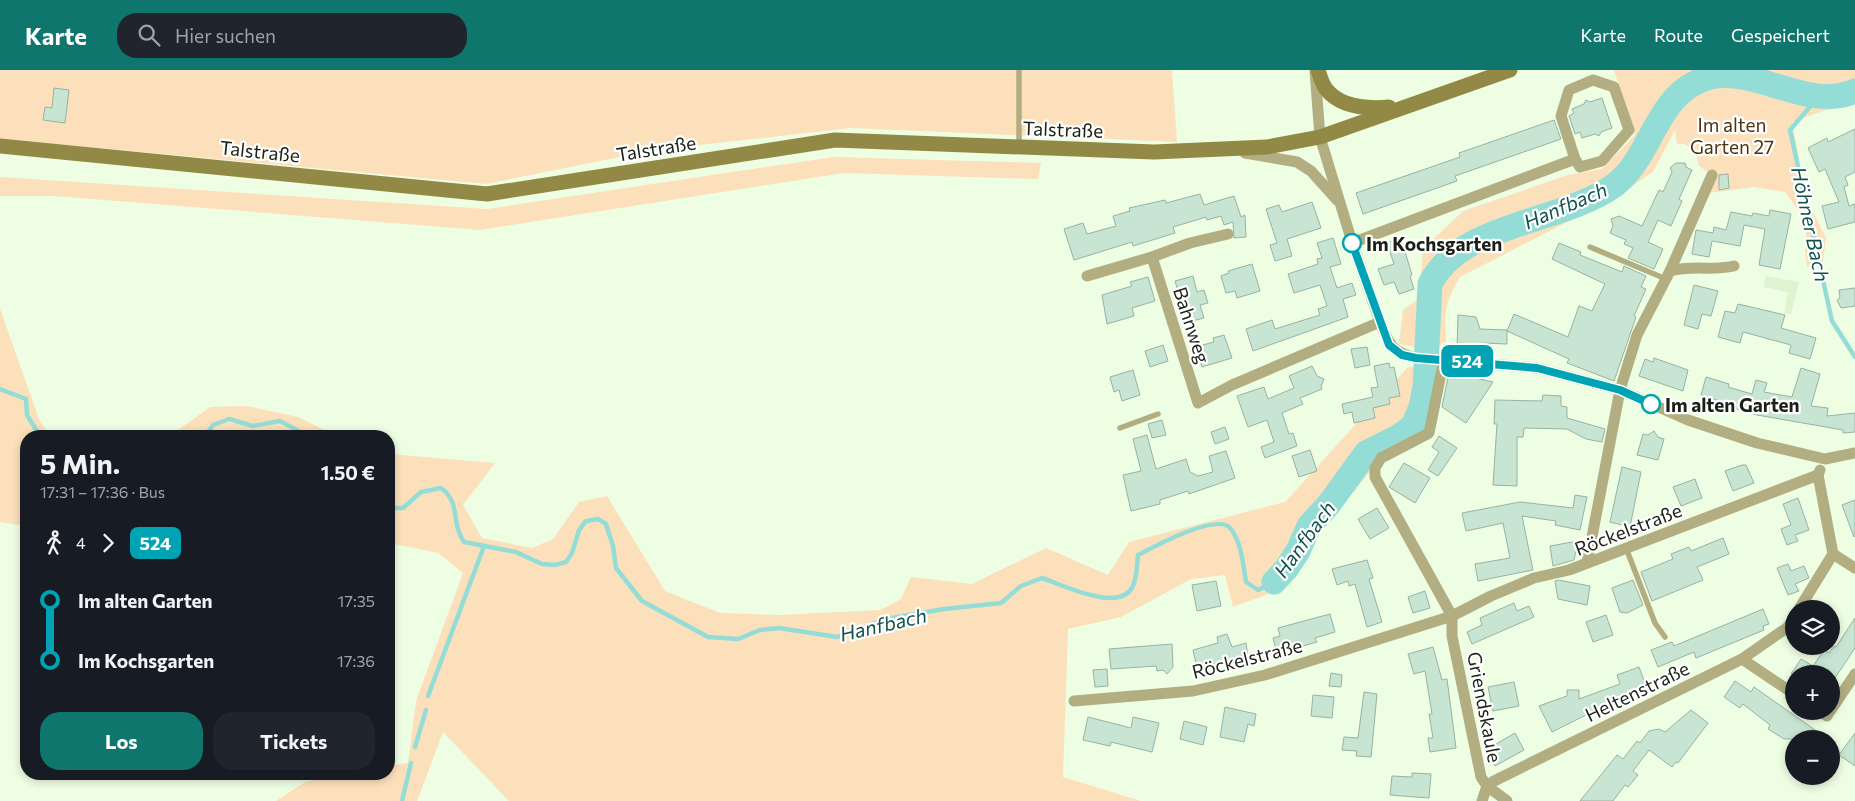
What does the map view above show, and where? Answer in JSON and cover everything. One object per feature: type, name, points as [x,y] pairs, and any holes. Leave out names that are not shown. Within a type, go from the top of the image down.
[{"type":"main road","points":[[1316,70],[1325,88],[1343,102],[1373,108],[1410,105],[1510,70]]},
{"type":"main road","name":"Talstraße","points":[[0,146],[487,194],[835,140],[1154,152],[1267,147],[1320,137],[1410,105]]},
{"type":"street","points":[[1316,70],[1320,137],[1352,244],[1389,345],[1402,355],[1416,358],[1537,368],[1620,390],[1688,420],[1757,443],[1824,459],[1855,453]]},
{"type":"street","points":[[1593,80],[1614,87],[1629,130],[1602,161],[1580,167],[1575,159],[1561,116],[1569,90],[1593,80]]},
{"type":"street","points":[[1212,150],[1259,155],[1297,162],[1312,171],[1340,204]]},
{"type":"street","points":[[1352,244],[1575,159]]},
{"type":"street","points":[[1587,563],[1620,390],[1637,335],[1668,275],[1712,175]]},
{"type":"street","points":[[1086,276],[1152,257],[1190,243],[1228,234]]},
{"type":"street","name":"Bahnweg","points":[[1152,257],[1198,403],[1232,385],[1380,322]]},
{"type":"street","points":[[1668,275],[1686,266],[1720,269],[1734,266]]},
{"type":"street","points":[[1439,359],[1429,433],[1381,458],[1375,468],[1375,478],[1452,616]]},
{"type":"street","points":[[1805,600],[1833,554],[1818,475],[1824,459]]},
{"type":"street","name":"Röckelstraße","points":[[1074,702],[1193,691],[1265,674],[1452,616],[1491,596],[1534,578],[1569,570],[1818,475]]},
{"type":"street","points":[[1833,554],[1855,568]]},
{"type":"street","name":"Griendskaule","points":[[1452,616],[1452,636],[1481,776],[1488,786],[1482,801]]},
{"type":"street","name":"Heltenstraße","points":[[1488,786],[1494,781],[1742,659],[1785,629]]},
{"type":"street","points":[[1742,659],[1785,688]]},
{"type":"street","points":[[1840,696],[1855,674]]},
{"type":"street","points":[[1488,786],[1507,801]]},
{"type":"lane","points":[[1019,70],[1019,147]]},
{"type":"lane","points":[[1590,247],[1668,275]]},
{"type":"lane","points":[[1120,428],[1158,414]]},
{"type":"lane","points":[[1626,548],[1655,623],[1665,637]]},
{"type":"shaded area","points":[[1766,276],[1799,282],[1791,314],[1784,313],[1788,292],[1764,287]]},
{"type":"green space","points":[[0,70],[1172,70],[1177,142],[850,128],[655,150],[486,184],[0,139]]},
{"type":"green space","name":"Im alten Garten 27","points":[[1614,70],[1855,70],[1855,104],[1832,108],[1792,122],[1806,197],[1826,238],[1823,262],[1807,267],[1805,252],[1807,223],[1785,192],[1754,187],[1709,193],[1712,175],[1699,166],[1695,150],[1684,144],[1677,144],[1675,130],[1653,172],[1614,198],[1460,277],[1448,302],[1446,342],[1442,343],[1435,351],[1399,344],[1403,310],[1419,298],[1423,249],[1463,211],[1568,175],[1602,169],[1635,135]]},
{"type":"green space","points":[[833,157],[1041,163],[1038,179],[844,173],[480,230],[54,196],[0,196],[0,177],[487,209]]},
{"type":"green space","points":[[0,309],[39,419],[45,430],[20,430],[20,525],[0,522]]},
{"type":"green space","points":[[1408,367],[1430,368],[1425,418],[1386,452],[1316,538],[1282,589],[1233,607],[1225,575],[1191,579],[1121,617],[1068,629],[1063,777],[1141,801],[509,801],[443,732],[417,801],[276,801],[305,782],[314,780],[395,780],[395,765],[408,763],[416,701],[463,573],[438,553],[395,544],[395,455],[495,463],[463,505],[482,538],[532,548],[553,539],[579,502],[607,496],[665,591],[720,613],[779,615],[880,610],[901,599],[911,577],[972,584],[1046,548],[1108,575],[1129,542],[1285,502]]},
{"type":"green space","points":[[247,406],[298,417],[325,430],[178,430],[210,407]]},
{"type":"building","points":[[54,88],[69,90],[65,123],[43,120],[45,107],[52,108]]},
{"type":"building","points":[[1602,98],[1612,128],[1601,132],[1599,136],[1595,134],[1582,138],[1580,132],[1575,134],[1569,116],[1574,113],[1572,109],[1584,104],[1586,100],[1590,102]]},
{"type":"building","points":[[1554,120],[1561,139],[1455,176],[1457,181],[1363,214],[1356,193],[1460,157],[1459,153]]},
{"type":"building","points":[[1855,129],[1855,172],[1845,177],[1848,185],[1844,187],[1849,206],[1855,204],[1855,222],[1828,229],[1822,206],[1839,202],[1825,169],[1819,172],[1808,148],[1827,138],[1828,142]]},
{"type":"building","points":[[1676,163],[1685,163],[1686,167],[1692,170],[1679,199],[1682,201],[1671,226],[1658,220],[1648,242],[1663,249],[1654,269],[1628,258],[1633,248],[1624,244],[1626,240],[1610,233],[1613,226],[1611,219],[1619,216],[1642,226],[1659,190],[1663,192],[1672,172],[1670,168]]},
{"type":"building","points":[[1728,174],[1729,188],[1719,190],[1719,175]]},
{"type":"building","points":[[1200,194],[1204,205],[1234,196],[1241,217],[1245,215],[1246,237],[1234,238],[1233,222],[1224,225],[1221,216],[1207,220],[1206,217],[1173,227],[1175,233],[1133,246],[1132,242],[1074,260],[1064,229],[1083,223],[1087,234],[1116,226],[1113,216],[1130,211],[1129,208],[1165,200],[1166,203]]},
{"type":"building","points":[[1312,202],[1321,228],[1287,239],[1292,256],[1275,261],[1270,245],[1277,243],[1266,209],[1279,205],[1282,212]]},
{"type":"building","points":[[1770,210],[1791,214],[1780,269],[1759,265],[1765,229],[1744,225],[1740,246],[1712,241],[1709,257],[1692,254],[1696,230],[1713,233],[1714,227],[1726,230],[1731,212],[1752,216],[1753,213],[1769,216]]},
{"type":"building","points":[[1333,238],[1341,264],[1330,267],[1337,288],[1352,283],[1356,295],[1343,299],[1348,317],[1253,351],[1246,329],[1272,320],[1275,329],[1320,315],[1318,309],[1327,306],[1320,285],[1294,293],[1288,274],[1318,264],[1317,259],[1322,258],[1317,243]]},
{"type":"building","points":[[1401,238],[1412,275],[1410,276],[1414,289],[1399,294],[1394,282],[1384,285],[1378,269],[1394,264],[1387,243]]},
{"type":"building","points":[[1559,243],[1581,252],[1580,255],[1622,272],[1624,266],[1646,276],[1641,287],[1646,289],[1634,316],[1636,317],[1614,381],[1567,363],[1569,359],[1507,331],[1514,314],[1568,337],[1579,306],[1592,311],[1605,284],[1552,259]]},
{"type":"building","points":[[1252,264],[1260,291],[1237,298],[1235,291],[1226,293],[1221,276],[1229,273],[1228,271]]},
{"type":"building","points":[[1193,276],[1197,292],[1204,290],[1208,303],[1200,305],[1204,318],[1192,321],[1188,309],[1184,310],[1175,281]]},
{"type":"building","points":[[1148,277],[1155,301],[1132,308],[1134,316],[1107,324],[1102,295],[1132,286],[1130,282]]},
{"type":"building","points":[[1694,285],[1718,291],[1711,316],[1702,314],[1698,329],[1684,325]]},
{"type":"building","points":[[1855,288],[1855,306],[1841,308],[1837,300],[1840,297],[1839,290]]},
{"type":"building","points":[[1738,304],[1785,315],[1781,328],[1816,338],[1810,359],[1789,353],[1791,345],[1743,332],[1740,343],[1718,337],[1725,311],[1735,313]]},
{"type":"building","points":[[1458,315],[1476,317],[1480,329],[1507,330],[1507,344],[1482,343],[1481,349],[1457,348]]},
{"type":"building","points":[[1224,335],[1232,358],[1202,367],[1195,347],[1214,342],[1213,338]]},
{"type":"building","points":[[1163,345],[1168,361],[1150,367],[1145,351]]},
{"type":"building","points":[[1367,347],[1370,365],[1355,368],[1351,349]]},
{"type":"building","points":[[1654,358],[1688,370],[1683,391],[1639,376],[1645,359],[1653,362]]},
{"type":"building","points":[[1389,363],[1390,368],[1394,367],[1400,396],[1389,398],[1390,404],[1373,408],[1375,418],[1354,423],[1352,412],[1344,414],[1342,404],[1373,397],[1371,388],[1378,387],[1374,366]]},
{"type":"building","points":[[1312,366],[1317,376],[1324,379],[1321,386],[1322,389],[1300,398],[1303,404],[1282,413],[1289,434],[1293,433],[1297,446],[1265,458],[1261,447],[1274,442],[1267,420],[1248,427],[1237,396],[1264,387],[1268,399],[1294,388],[1289,376]]},
{"type":"building","points":[[1801,368],[1820,374],[1811,406],[1828,408],[1827,416],[1855,413],[1855,432],[1843,433],[1843,430],[1757,415],[1701,395],[1706,377],[1729,384],[1728,387],[1752,394],[1756,380],[1767,383],[1764,392],[1792,397]]},
{"type":"building","points":[[1133,370],[1140,395],[1122,401],[1119,390],[1114,392],[1110,377]]},
{"type":"building","points":[[1449,372],[1493,382],[1466,423],[1442,407]]},
{"type":"building","points":[[1543,395],[1561,396],[1561,406],[1567,407],[1567,418],[1605,429],[1602,442],[1586,439],[1567,429],[1524,428],[1523,437],[1517,437],[1517,486],[1493,485],[1497,424],[1494,424],[1495,400],[1542,401]]},
{"type":"building","points":[[1162,420],[1166,435],[1152,438],[1148,424]]},
{"type":"building","points":[[1225,427],[1229,439],[1215,444],[1211,432]]},
{"type":"building","points":[[1654,431],[1658,437],[1664,439],[1658,460],[1637,455],[1643,434],[1648,435]]},
{"type":"building","points":[[1147,435],[1156,469],[1186,459],[1190,472],[1198,476],[1213,472],[1209,456],[1226,451],[1235,478],[1189,494],[1188,491],[1160,500],[1160,504],[1131,511],[1123,475],[1141,471],[1133,439]]},
{"type":"building","points":[[1439,436],[1457,448],[1438,476],[1428,470],[1439,452],[1432,447]]},
{"type":"building","points":[[1310,450],[1317,471],[1299,477],[1292,456]]},
{"type":"building","points":[[1404,463],[1430,478],[1415,503],[1389,487]]},
{"type":"building","points":[[1746,465],[1754,483],[1733,491],[1725,471]]},
{"type":"building","points":[[1622,467],[1641,472],[1630,527],[1610,522]]},
{"type":"building","points":[[1695,479],[1702,498],[1681,506],[1673,487]]},
{"type":"building","points":[[1575,495],[1587,497],[1580,530],[1555,525],[1556,521],[1522,516],[1533,570],[1478,581],[1475,564],[1510,558],[1503,523],[1466,531],[1462,513],[1520,502],[1573,508]]},
{"type":"building","points":[[1798,498],[1809,530],[1795,535],[1798,541],[1787,545],[1781,529],[1791,525],[1783,504]]},
{"type":"building","points":[[1855,500],[1855,536],[1854,537],[1842,505]]},
{"type":"building","points":[[1377,508],[1389,528],[1370,539],[1358,519]]},
{"type":"building","points":[[1723,538],[1729,554],[1697,567],[1703,580],[1652,601],[1641,572],[1673,559],[1671,554],[1689,547],[1691,551]]},
{"type":"building","points":[[1578,541],[1574,560],[1553,566],[1550,546]]},
{"type":"building","points":[[1367,560],[1373,578],[1369,579],[1382,622],[1367,627],[1355,584],[1349,586],[1348,581],[1337,585],[1332,569]]},
{"type":"building","points":[[1788,564],[1791,571],[1804,566],[1809,578],[1795,584],[1799,591],[1788,595],[1777,568]]},
{"type":"building","points":[[1633,580],[1643,605],[1627,613],[1620,612],[1612,588]]},
{"type":"building","points":[[1216,581],[1221,606],[1197,611],[1192,585]]},
{"type":"building","points":[[1555,581],[1590,586],[1587,605],[1558,599]]},
{"type":"building","points":[[1425,591],[1430,608],[1413,613],[1408,597]]},
{"type":"building","points":[[1514,603],[1517,611],[1529,606],[1534,617],[1472,644],[1467,632],[1482,625],[1480,618]]},
{"type":"building","points":[[1763,609],[1769,624],[1763,626],[1764,630],[1696,658],[1694,652],[1658,667],[1651,650],[1672,642],[1674,646]]},
{"type":"building","points":[[1330,614],[1335,632],[1315,638],[1317,642],[1285,651],[1283,647],[1276,649],[1273,638],[1280,636],[1278,628]]},
{"type":"building","points":[[1606,615],[1613,635],[1593,642],[1586,622]]},
{"type":"building","points":[[1855,618],[1855,648],[1840,670],[1840,665],[1814,665],[1821,655],[1840,655],[1840,641]]},
{"type":"building","points":[[1227,634],[1232,647],[1246,643],[1248,656],[1210,665],[1211,668],[1198,672],[1193,650],[1218,643],[1217,637]]},
{"type":"building","points":[[1172,644],[1173,667],[1167,674],[1163,670],[1157,671],[1156,666],[1111,669],[1109,649]]},
{"type":"building","points":[[1433,647],[1442,680],[1447,679],[1456,748],[1430,752],[1428,738],[1433,738],[1429,714],[1432,714],[1425,671],[1414,674],[1408,654]]},
{"type":"building","points":[[1801,659],[1811,665],[1797,665]]},
{"type":"building","points":[[1639,667],[1647,689],[1614,702],[1615,705],[1590,713],[1552,732],[1539,706],[1567,696],[1567,690],[1579,690],[1579,699],[1620,684],[1617,675]]},
{"type":"building","points":[[1107,669],[1108,686],[1095,687],[1093,670]]},
{"type":"building","points":[[1331,673],[1342,675],[1341,687],[1329,686]]},
{"type":"building","points":[[1735,681],[1751,692],[1754,687],[1785,709],[1785,720],[1801,720],[1815,730],[1785,730],[1784,739],[1768,729],[1770,725],[1743,704],[1740,708],[1724,697]]},
{"type":"building","points":[[1514,682],[1519,706],[1493,711],[1488,687]]},
{"type":"building","points":[[1364,692],[1377,694],[1371,757],[1356,756],[1357,751],[1342,750],[1344,737],[1358,738]]},
{"type":"building","points":[[1313,695],[1334,697],[1332,718],[1311,716]]},
{"type":"building","points":[[1225,707],[1256,714],[1254,726],[1248,724],[1244,742],[1220,737]]},
{"type":"building","points":[[1691,710],[1708,723],[1678,763],[1676,762],[1672,767],[1649,750],[1633,771],[1638,775],[1628,787],[1625,785],[1613,801],[1580,801],[1617,755],[1623,759],[1637,741],[1640,743],[1649,731],[1659,729],[1665,732]]},
{"type":"building","points":[[1088,717],[1131,728],[1133,717],[1159,723],[1152,752],[1111,742],[1110,746],[1083,740]]},
{"type":"building","points":[[1184,721],[1207,727],[1203,745],[1180,739]]},
{"type":"building","points":[[1515,733],[1524,750],[1495,766],[1486,750]]},
{"type":"building","points":[[1855,733],[1855,766],[1840,756]]},
{"type":"building","points":[[1412,773],[1431,774],[1429,798],[1390,795],[1392,776],[1412,777]]},
{"type":"waterway","name":"Hanfbach","points":[[1274,582],[1286,569],[1298,551],[1309,526],[1329,504],[1366,453],[1398,437],[1413,426],[1421,407],[1425,387],[1430,284],[1445,263],[1465,247],[1489,235],[1569,208],[1594,197],[1616,184],[1629,171],[1640,155],[1668,107],[1680,93],[1695,83],[1715,76],[1733,76],[1820,96],[1838,96],[1855,91]]},
{"type":"waterway","name":"Höhner Bach","points":[[1820,95],[1790,130],[1832,321],[1855,357]]},
{"type":"waterway","name":"Hanfbach","points":[[0,389],[26,399],[27,415],[36,430]]},
{"type":"waterway","name":"Hanfbach","points":[[209,430],[213,425],[229,419],[253,426],[280,421],[297,430]]},
{"type":"waterway","name":"Hanfbach","points":[[395,508],[403,508],[421,492],[441,488],[447,494],[454,507],[457,527],[464,542],[516,552],[542,564],[555,565],[566,562],[572,553],[579,530],[586,521],[598,519],[606,524],[613,546],[616,568],[642,601],[708,637],[738,639],[760,630],[779,628],[837,637],[886,619],[944,609],[1001,603],[1021,586],[1042,578],[1092,596],[1118,597],[1128,593],[1134,583],[1138,555],[1186,532],[1214,524],[1224,525],[1231,529],[1235,535],[1242,554],[1246,582],[1258,590],[1274,582]]},
{"type":"waterway","points":[[428,696],[484,546]]},
{"type":"waterway","points":[[415,747],[426,710]]},
{"type":"waterway","points":[[402,801],[411,763]]},
{"type":"bus line","name":"524","points":[[1352,243],[1389,345],[1402,355],[1416,358],[1537,368],[1620,390],[1651,404]]},
{"type":"place","name":"Im Kochsgarten","points":[[1352,243]]},
{"type":"place","name":"Im alten Garten","points":[[1651,404]]}]
